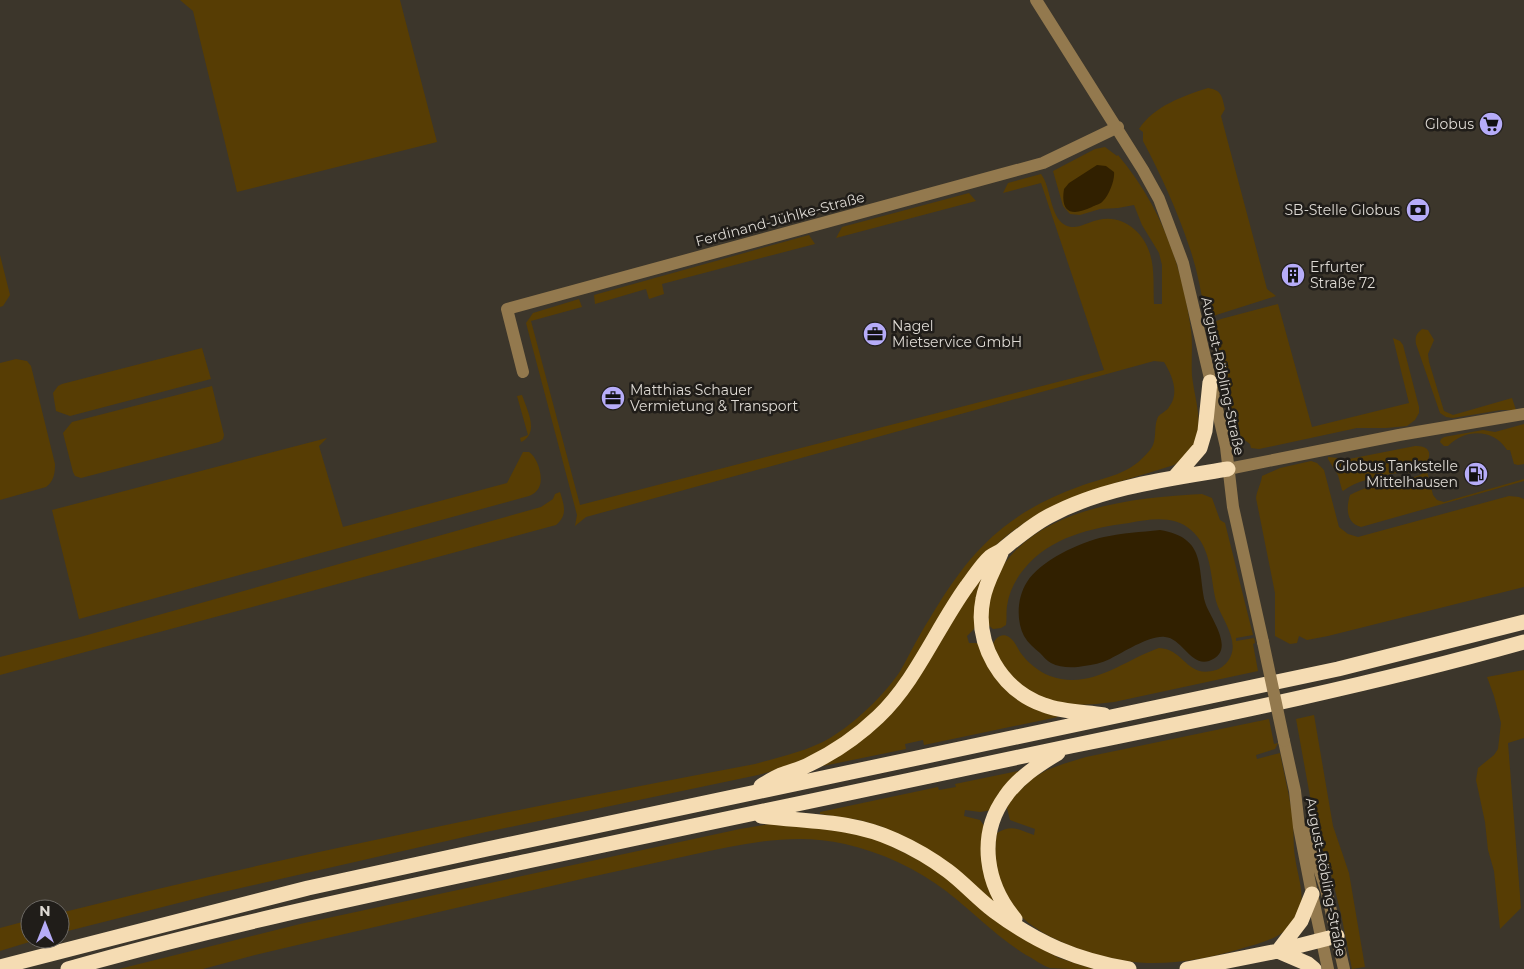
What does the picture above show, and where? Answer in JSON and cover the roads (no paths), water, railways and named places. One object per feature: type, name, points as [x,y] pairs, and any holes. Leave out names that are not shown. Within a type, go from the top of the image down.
[{"type":"highway","points":[[1174,478],[1200,448],[1205,431],[1210,382]]},
{"type":"highway","points":[[749,793],[779,776],[807,766],[836,751],[879,717],[912,674],[967,586],[991,556],[1003,550],[1025,531],[1049,516],[1078,503],[1106,494],[1174,478],[1228,469]]},
{"type":"highway","points":[[1003,550],[989,577],[982,606],[983,637],[994,665],[1022,695],[1034,702],[1058,709],[1115,717]]},
{"type":"highway","points":[[0,967],[308,888],[1338,669],[1524,622]]},
{"type":"highway","points":[[68,969],[305,910],[1179,724],[1346,687],[1524,642]]},
{"type":"highway","points":[[1030,934],[1001,901],[994,885],[988,856],[992,825],[1004,798],[1016,785],[1043,762],[1071,746]]},
{"type":"highway","points":[[750,814],[849,825],[896,840],[947,871],[994,910],[1030,934],[1077,957],[1129,969]]},
{"type":"highway","points":[[1278,951],[1301,921],[1312,894]]},
{"type":"highway","points":[[1187,969],[1278,951],[1329,938]]},
{"type":"highway","points":[[1278,951],[1308,964],[1314,969]]},
{"type":"street","name":"August-Röbling-Straße","points":[[1036,0],[1118,127],[1160,199],[1183,264],[1226,447],[1233,507],[1295,791],[1327,893],[1328,969]]},
{"type":"street","name":"Ferdinand-Jühlke-Straße","points":[[523,372],[507,310],[1043,163],[1118,127]]},
{"type":"street","points":[[1228,469],[1399,435],[1524,414]]},
{"type":"street","name":"August-Röbling-Straße","points":[[1295,791],[1299,827],[1312,894],[1329,938],[1344,969]]},
{"type":"place","name":"Globus","points":[[1491,124]]},
{"type":"place","name":"SB-Stelle Globus","points":[[1418,210]]},
{"type":"place","name":"Erfurter Straße 72","points":[[1293,275]]},
{"type":"place","name":"Nagel Mietservice GmbH","points":[[875,334]]},
{"type":"place","name":"Matthias Schauer Vermietung & Transport","points":[[613,398]]},
{"type":"place","name":"Globus Tankstelle Mittelhausen","points":[[1476,474]]}]
